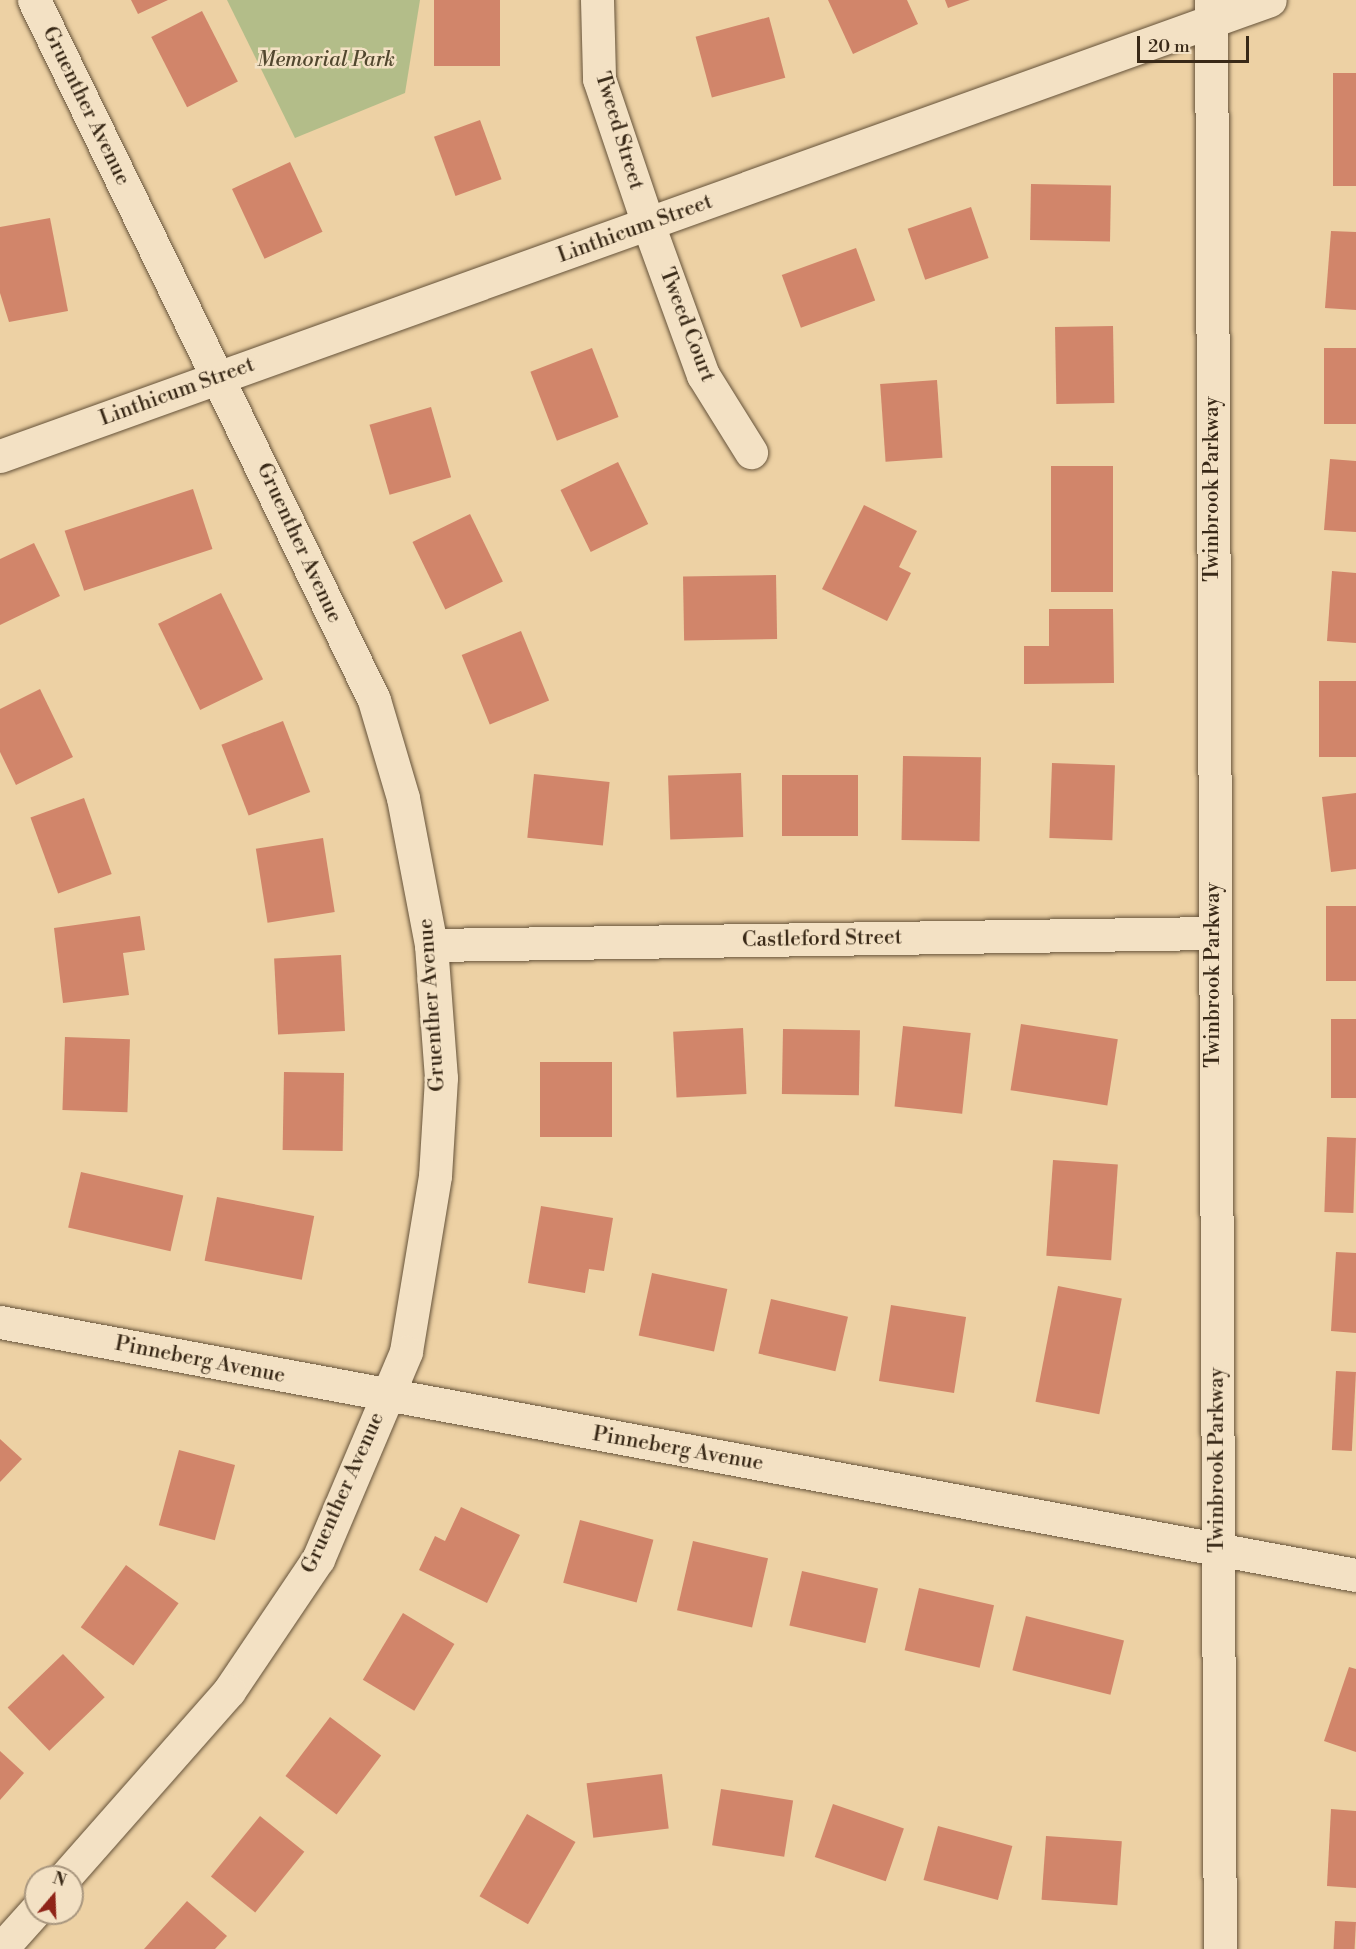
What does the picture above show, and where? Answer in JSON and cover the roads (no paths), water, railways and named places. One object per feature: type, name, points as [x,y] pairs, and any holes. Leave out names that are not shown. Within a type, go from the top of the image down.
[{"type":"street","name":"Gruenther Avenue","points":[[34,0],[220,377],[374,700],[403,798],[431,945],[441,1078],[435,1176],[406,1352],[318,1559],[229,1691],[76,1865]]},
{"type":"street","name":"Tweed Street","points":[[597,0],[599,79],[648,224]]},
{"type":"street","name":"Linthicum Street","points":[[0,456],[648,224],[1211,10],[1270,0]]},
{"type":"street","name":"Twinbrook Parkway","points":[[1211,10],[1213,933],[1220,1949]]},
{"type":"street","name":"Tweed Court","points":[[648,224],[703,375],[751,452]]},
{"type":"street","name":"Castleford Street","points":[[431,945],[1213,933]]},
{"type":"street","name":"Pinneberg Avenue","points":[[0,1322],[1356,1575]]},
{"type":"street","points":[[1,1949],[24,1923]]},
{"type":"park label","name":"Memorial Park","points":[[326,60]]}]
